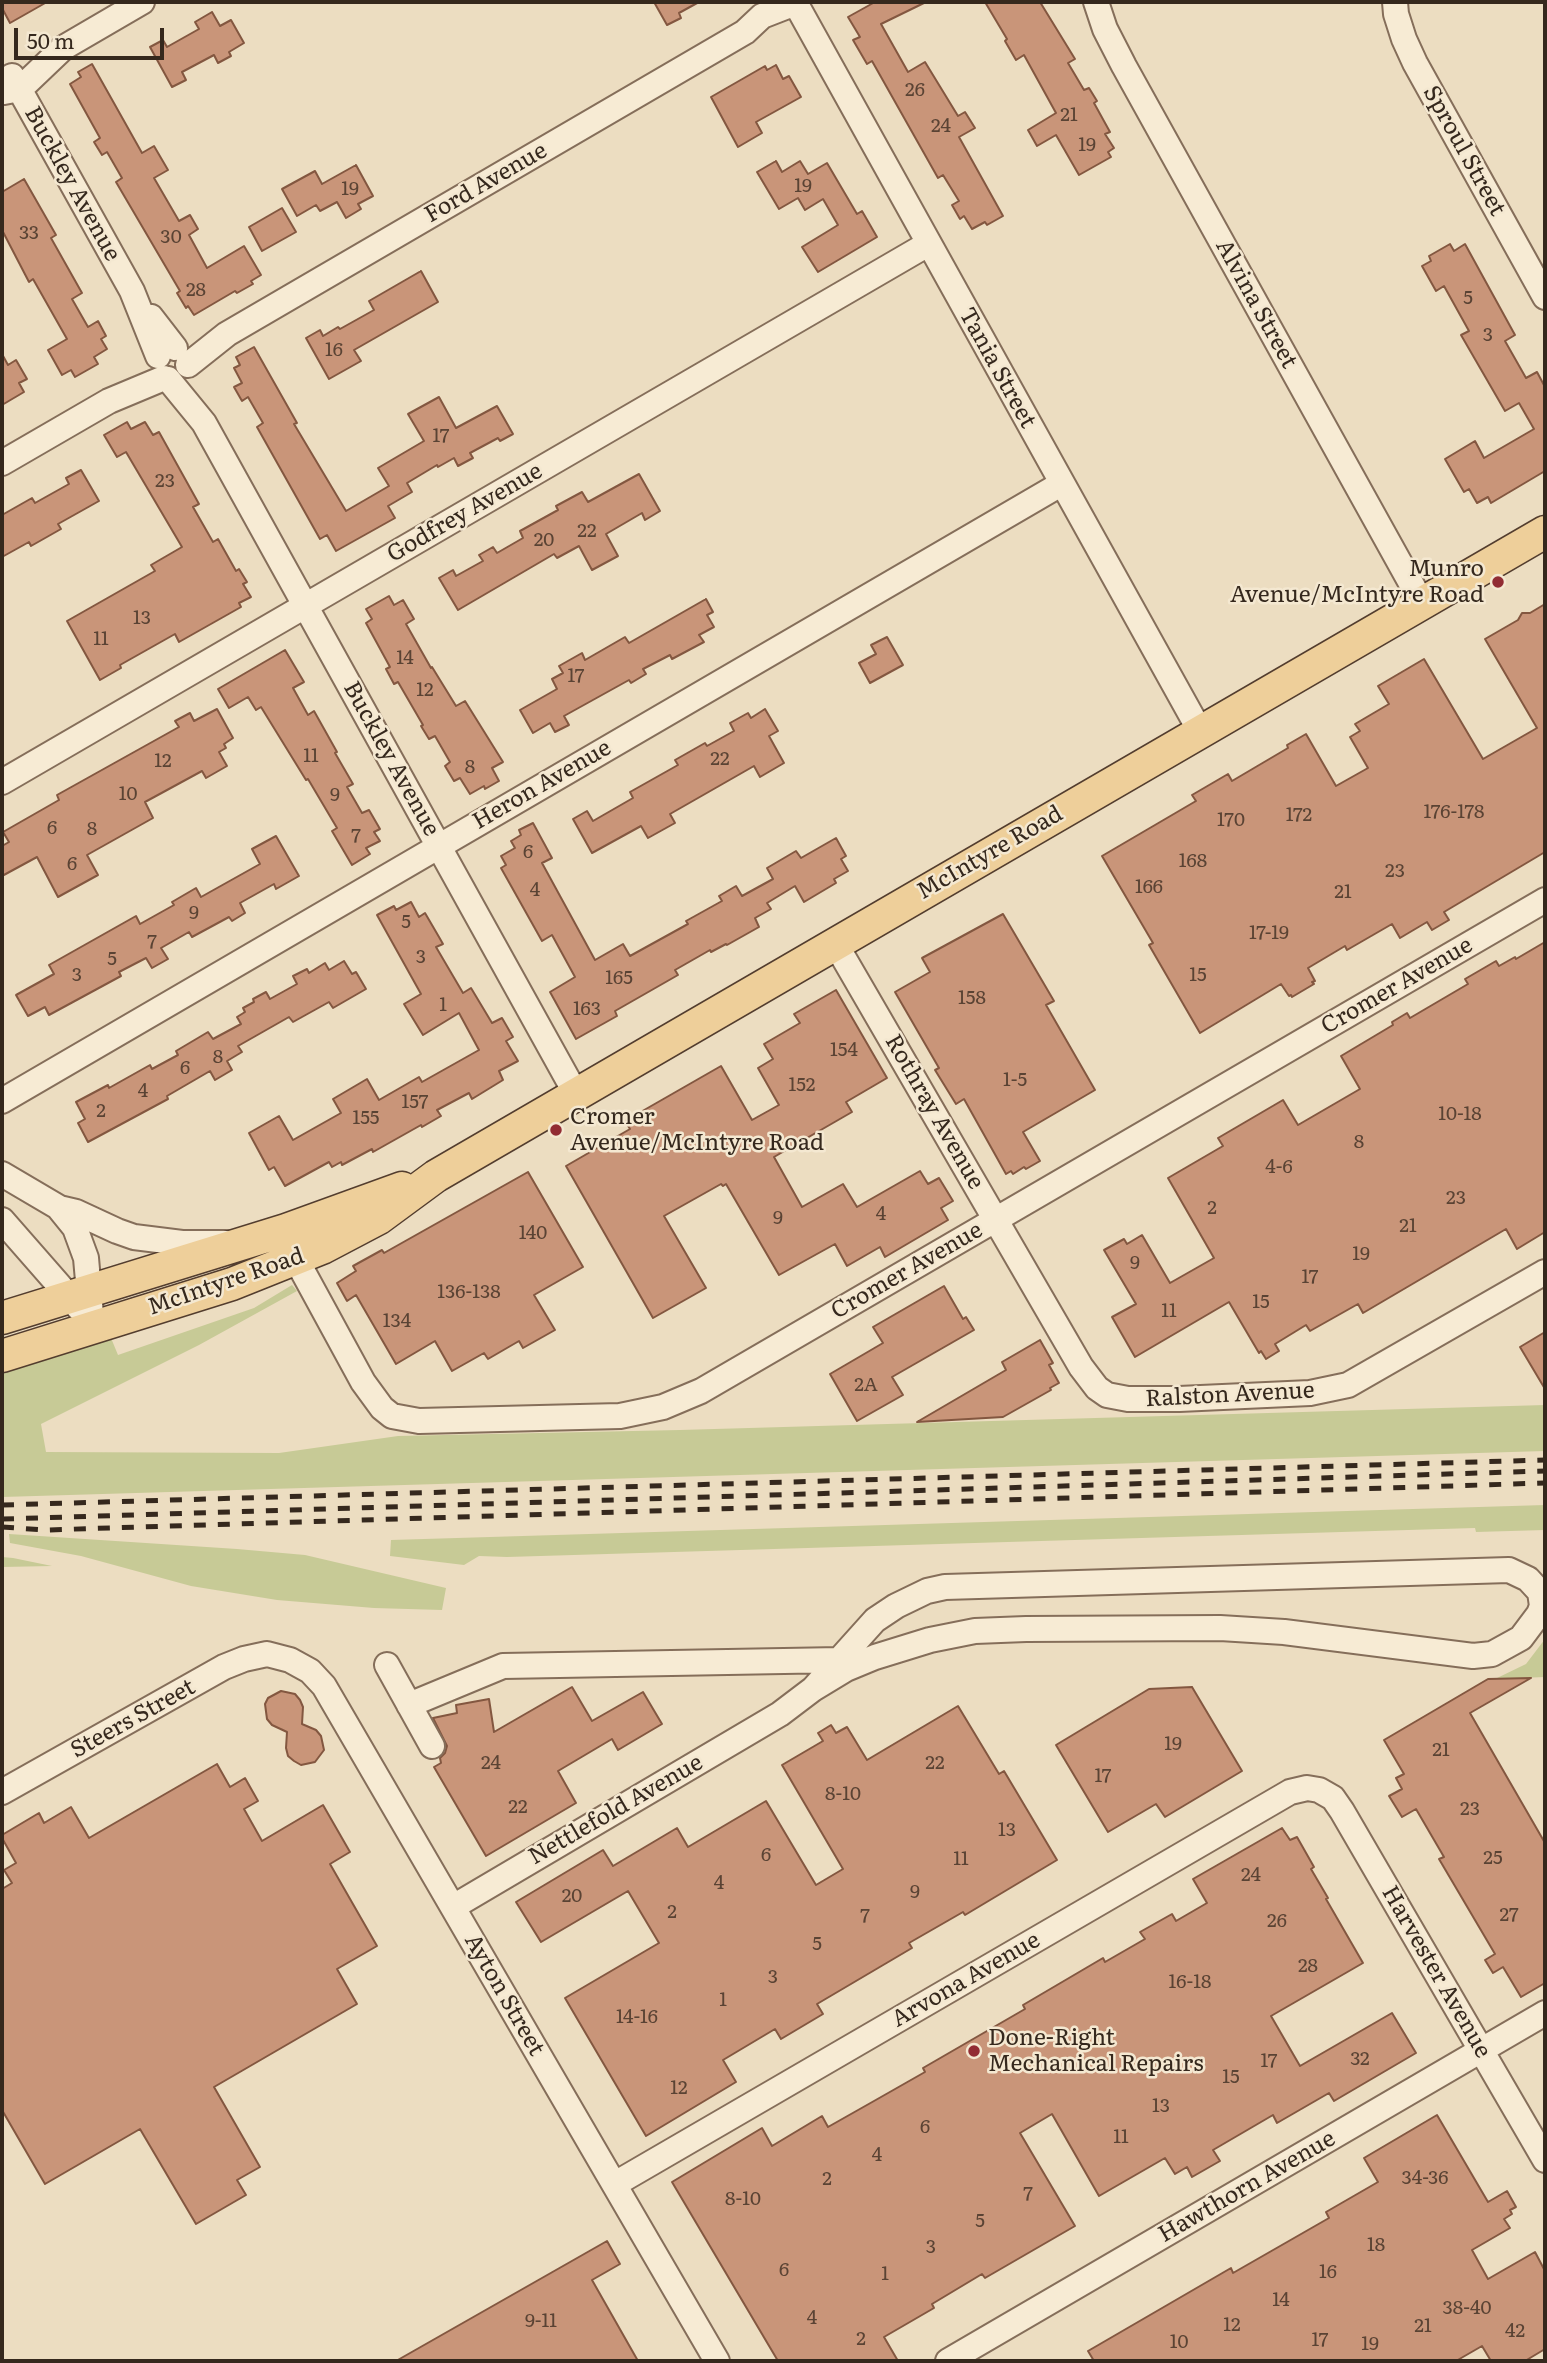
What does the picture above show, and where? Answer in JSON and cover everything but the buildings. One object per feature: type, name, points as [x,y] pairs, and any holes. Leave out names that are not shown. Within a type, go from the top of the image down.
[{"type":"main road","name":"McIntyre Road","points":[[2,1356],[232,1284],[296,1259],[379,1218],[436,1176],[1545,531]]},
{"type":"main road","name":"McIntyre Road","points":[[2,1318],[240,1244],[436,1176]]},
{"type":"street","points":[[9,84],[39,56],[63,48],[142,2]]},
{"type":"street","name":"Alvina Street","points":[[1096,2],[1105,29],[1124,66],[1422,603]]},
{"type":"street","name":"Sproul Street","points":[[1395,2],[1404,39],[1415,62],[1545,297]]},
{"type":"street","name":"Ford Avenue","points":[[2,463],[745,32],[774,9],[803,5]]},
{"type":"street","name":"Tania Street","points":[[803,5],[928,244],[1200,731]]},
{"type":"street","name":"Buckley Avenue","points":[[9,84],[132,291],[172,363],[178,389],[204,424],[576,1094]]},
{"type":"street","name":"Godfrey Avenue","points":[[2,782],[928,244]]},
{"type":"street","name":"Heron Avenue","points":[[2,1101],[1061,484]]},
{"type":"street","name":"Cromer Avenue","points":[[296,1259],[363,1382],[382,1408],[392,1416],[419,1421],[620,1416],[663,1407],[701,1391],[1545,901]]},
{"type":"street","name":"Rothray Avenue","points":[[835,943],[1081,1367],[1097,1388]]},
{"type":"street","name":"Heron Avenue","points":[[2,1114],[24,1088]]},
{"type":"street","points":[[2,1174],[58,1208],[75,1228],[86,1258],[79,1293]]},
{"type":"street","points":[[58,1208],[76,1212],[134,1237],[169,1242],[240,1244]]},
{"type":"street","points":[[2,1220],[79,1293],[92,1326]]},
{"type":"street","name":"Ralston Avenue","points":[[1097,1388],[1116,1398],[1128,1399],[1284,1395],[1348,1385],[1545,1272]]},
{"type":"street","name":"Nettlefold Avenue","points":[[453,1907],[780,1714],[843,1665],[864,1632],[886,1613],[926,1591],[945,1587],[1509,1570],[1536,1586],[1540,1592],[1542,1606],[1521,1638],[1492,1654],[1454,1654],[1284,1632],[1220,1628],[1026,1629],[952,1634],[843,1665]]},
{"type":"street","name":"Steers Street","points":[[2,1793],[224,1667],[267,1654]]},
{"type":"street","name":"Ayton Street","points":[[267,1654],[290,1660],[310,1671],[324,1686],[717,2361]]},
{"type":"street","points":[[387,1665],[432,1746]]},
{"type":"street","points":[[409,1704],[503,1666],[843,1665]]},
{"type":"street","name":"Arvona Avenue","points":[[615,2184],[1290,1792],[1307,1788],[1320,1790]]},
{"type":"street","name":"Harvester Avenue","points":[[1320,1790],[1333,1798],[1342,1811],[1545,2160]]},
{"type":"street","name":"Hawthorn Avenue","points":[[948,2361],[1545,2013]]},
{"type":"green space","points":[[292,1285],[297,1291],[199,1345],[41,1424],[46,1452],[279,1453],[398,1436],[1545,1405],[1545,1451],[2,1497],[2,1368],[111,1338],[118,1355],[254,1308]]},
{"type":"green space","points":[[1545,1505],[1545,1530],[1476,1532],[1475,1528],[479,1556],[464,1565],[390,1556],[391,1540]]},
{"type":"green space","points":[[9,1534],[305,1555],[446,1588],[442,1610],[374,1608],[277,1600],[191,1586],[81,1556],[10,1543]]},
{"type":"green space","points":[[2,1557],[13,1558],[52,1566],[2,1567]]},
{"type":"green space","points":[[1545,1639],[1545,1677],[1495,1679],[1526,1664]]},
{"type":"railway","points":[[2,1505],[1545,1460]]},
{"type":"railway","points":[[2,1519],[1545,1471]]},
{"type":"railway","points":[[2,1527],[46,1530],[1545,1483]]},
{"type":"place","name":"Munro Avenue/McIntyre Road","points":[[1498,582]]},
{"type":"place","name":"Cromer Avenue/McIntyre Road","points":[[556,1130]]},
{"type":"place","name":"Done-Right Mechanical Repairs","points":[[974,2051]]}]
